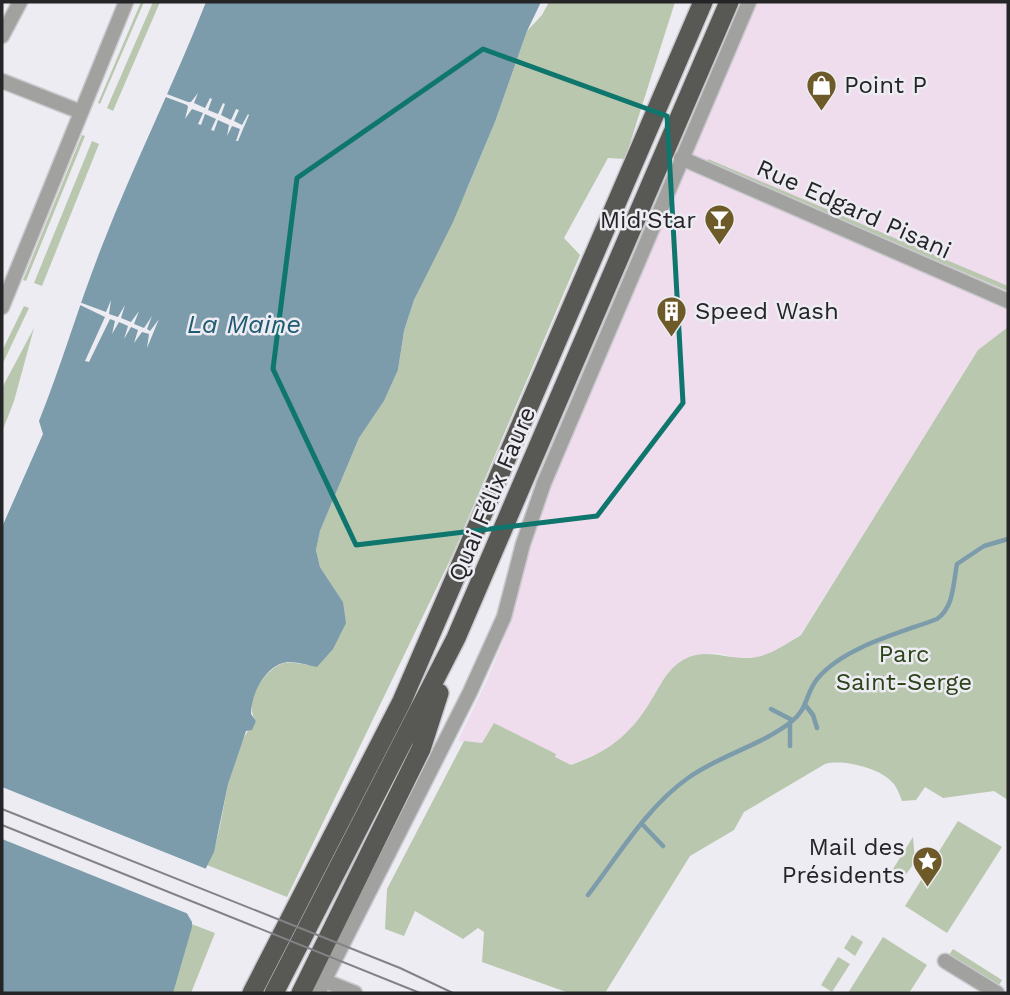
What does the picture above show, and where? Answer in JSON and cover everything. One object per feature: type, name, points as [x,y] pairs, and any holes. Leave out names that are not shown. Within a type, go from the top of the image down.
[{"type":"highway","name":"Quai Félix Faure","points":[[252,993],[402,702],[703,2]]},
{"type":"highway","name":"Quai Félix Faure","points":[[274,993],[456,638],[729,2]]},
{"type":"highway","points":[[301,993],[421,748],[456,638]]},
{"type":"street","points":[[2,36],[20,2]]},
{"type":"street","points":[[2,307],[126,2]]},
{"type":"street","name":"Quai Félix Faure","points":[[321,987],[454,729],[504,617],[523,544],[544,483],[749,2]]},
{"type":"street","points":[[2,81],[80,111]]},
{"type":"street","name":"Rue Edgard Pisani","points":[[681,158],[1008,301]]},
{"type":"street","points":[[421,748],[454,729]]},
{"type":"street","points":[[945,961],[998,993]]},
{"type":"street","points":[[321,987],[355,993]]},
{"type":"highlighted area","points":[[483,49],[667,116],[683,403],[597,516],[356,545],[273,369],[297,178]]},
{"type":"shaded area","points":[[755,2],[1008,2],[1008,327],[978,350],[801,634],[775,651],[757,657],[737,658],[718,653],[695,655],[661,682],[650,704],[625,736],[611,747],[571,765],[554,757],[556,754],[494,723],[482,743],[458,741],[507,631],[550,489],[625,315],[682,165]]},
{"type":"green space","points":[[141,2],[144,2],[100,104],[98,103]]},
{"type":"green space","points":[[153,2],[160,2],[113,111],[107,108]]},
{"type":"green space","points":[[549,2],[675,2],[625,159],[608,158],[564,238],[580,255],[453,554],[287,897],[207,865],[219,829],[236,753],[256,721],[252,714],[252,705],[263,679],[284,663],[312,665],[343,602],[320,567],[316,550],[320,531],[359,438],[384,401],[398,370],[404,331],[414,300],[467,189],[495,122],[527,31],[542,15]]},
{"type":"green space","points":[[82,135],[85,136],[26,281],[23,280]]},
{"type":"green space","points":[[92,141],[99,144],[42,286],[34,283]]},
{"type":"green space","points":[[708,159],[1008,286],[1008,291],[706,163]]},
{"type":"green space","points":[[24,306],[29,308],[2,365],[2,351]]},
{"type":"green space","name":"Parc Saint-Serge","points":[[1008,327],[1008,800],[994,791],[943,798],[925,787],[916,800],[902,801],[894,784],[879,773],[851,764],[825,764],[744,812],[734,830],[690,856],[605,993],[569,993],[482,962],[484,932],[478,928],[463,939],[415,911],[404,936],[385,929],[387,889],[464,741],[482,743],[494,723],[556,754],[555,757],[571,765],[606,749],[625,734],[641,716],[668,673],[685,659],[701,654],[756,657],[776,650],[801,635],[978,350]]},
{"type":"green space","points":[[34,328],[14,401],[2,432],[2,388]]},
{"type":"green space","points":[[958,821],[1002,847],[947,933],[905,906]]},
{"type":"green space","points":[[913,837],[915,862],[904,877],[893,869]]},
{"type":"green space","points":[[155,910],[215,933],[191,993],[131,993]]},
{"type":"green space","points":[[852,935],[863,942],[855,956],[844,948]]},
{"type":"green space","points":[[883,937],[927,965],[909,993],[848,993]]},
{"type":"green space","points":[[953,949],[1002,980],[999,985],[949,955]]},
{"type":"green space","points":[[838,957],[850,964],[832,992],[821,985]]},
{"type":"water","name":"La Maine","points":[[206,2],[541,2],[527,31],[495,122],[453,222],[414,300],[404,331],[398,370],[384,401],[359,438],[320,531],[316,550],[320,567],[343,602],[346,623],[333,649],[317,667],[291,662],[280,664],[267,674],[257,689],[251,714],[256,721],[252,730],[246,731],[228,784],[214,852],[185,910],[192,927],[173,993],[2,993],[2,527],[43,434],[39,421],[102,246]]},
{"type":"pier","points":[[164,93],[191,102],[198,93],[194,103],[205,108],[210,98],[212,99],[208,110],[218,114],[223,103],[225,104],[221,115],[231,120],[236,109],[239,110],[234,121],[242,125],[248,114],[238,141],[240,129],[232,126],[227,136],[229,125],[218,120],[214,131],[211,130],[216,119],[205,114],[201,125],[198,124],[203,113],[192,109],[185,119],[187,105],[163,96]]},
{"type":"pier","points":[[111,300],[109,314],[118,317],[125,305],[121,318],[131,322],[139,311],[134,324],[144,328],[152,316],[147,329],[150,331],[159,319],[147,348],[149,334],[142,332],[134,343],[138,330],[131,327],[124,339],[128,326],[119,322],[112,334],[115,321],[110,319],[89,362],[85,361],[105,317],[78,304],[79,302],[106,312]]},
{"type":"pier","points":[[2,787],[209,870],[189,910],[191,915],[2,839]]},
{"type":"waterway","points":[[588,895],[634,833],[673,790],[700,770],[766,738],[791,722],[801,711],[818,678],[842,658],[873,642],[937,619],[950,602],[957,564],[984,546],[1008,539]]},
{"type":"waterway","points":[[806,706],[813,715],[817,728]]},
{"type":"waterway","points":[[771,709],[792,720]]},
{"type":"waterway","points":[[790,723],[790,746]]},
{"type":"waterway","points":[[642,824],[663,846]]},
{"type":"tram line","points":[[2,809],[400,968],[453,993]]},
{"type":"tram line","points":[[2,825],[420,993]]},
{"type":"place","name":"Point P","points":[[821,112]]},
{"type":"place","name":"Mid'Star","points":[[719,247]]},
{"type":"place","name":"Speed Wash","points":[[672,338]]},
{"type":"place","name":"Mail des Présidents","points":[[928,888]]}]
